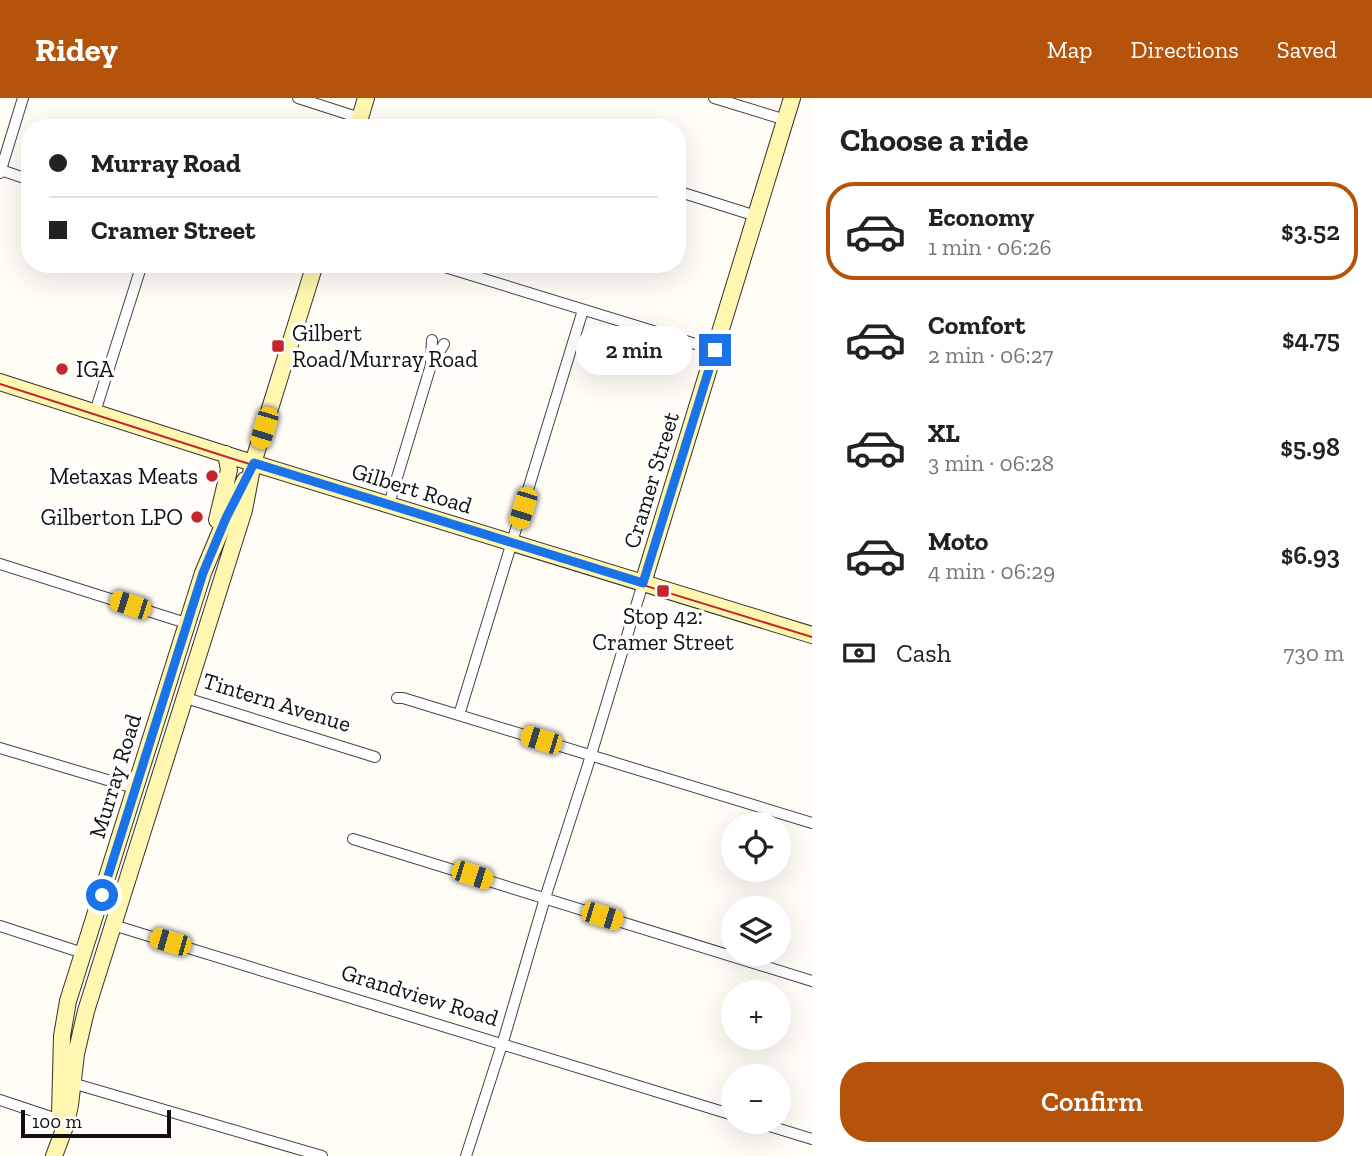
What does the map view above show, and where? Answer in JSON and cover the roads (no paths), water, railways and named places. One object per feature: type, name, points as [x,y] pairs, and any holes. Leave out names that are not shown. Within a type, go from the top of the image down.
[{"type":"main road","points":[[359,119],[366,98]]},
{"type":"main road","name":"Cramer Street","points":[[643,583],[792,98]]},
{"type":"main road","name":"Murray Road","points":[[55,1153],[66,1124],[80,1032],[244,510],[253,465],[307,273]]},
{"type":"main road","name":"Gilbert Road","points":[[0,382],[253,465],[389,504],[812,635]]},
{"type":"main road","points":[[203,573],[227,481],[229,468],[226,454]]},
{"type":"main road","name":"Murray Road","points":[[55,1153],[60,1119],[64,1018],[203,573],[226,518],[253,465]]},
{"type":"main road","points":[[186,623],[206,630]]},
{"type":"main road","name":"Tintern Avenue","points":[[165,691],[186,698]]},
{"type":"main road","points":[[134,788],[155,795]]},
{"type":"main road","name":"Grandview Road","points":[[94,919],[113,925]]},
{"type":"main road","points":[[83,953],[102,959]]},
{"type":"street","points":[[21,178],[0,172],[23,98]]},
{"type":"street","points":[[298,98],[348,119]]},
{"type":"street","points":[[714,98],[786,120]]},
{"type":"street","points":[[686,194],[756,216]]},
{"type":"street","points":[[95,412],[139,273]]},
{"type":"street","points":[[464,273],[715,350]]},
{"type":"street","points":[[459,715],[583,310]]},
{"type":"street","points":[[389,504],[431,365],[432,340]]},
{"type":"street","points":[[431,365],[444,344]]},
{"type":"street","points":[[0,564],[186,623]]},
{"type":"street","name":"Cramer Street","points":[[466,1156],[643,583]]},
{"type":"street","name":"Tintern Avenue","points":[[186,698],[375,757]]},
{"type":"street","points":[[397,698],[812,823]]},
{"type":"street","points":[[0,748],[134,788]]},
{"type":"street","points":[[353,839],[812,981]]},
{"type":"street","name":"Grandview Road","points":[[113,925],[721,1111]]},
{"type":"street","points":[[0,926],[83,953]]},
{"type":"street","points":[[72,1083],[322,1156]]},
{"type":"street","points":[[0,1100],[60,1119]]},
{"type":"street","points":[[791,1133],[812,1139]]},
{"type":"tram line","points":[[0,384],[227,457],[812,637]]},
{"type":"place","name":"Gilbert Road/Murray Road","points":[[278,346]]},
{"type":"place","name":"IGA","points":[[62,369]]},
{"type":"place","name":"Metaxas Meats","points":[[212,476]]},
{"type":"place","name":"Gilberton LPO","points":[[197,517]]},
{"type":"place","name":"Stop 42: Cramer Street","points":[[663,591]]}]
